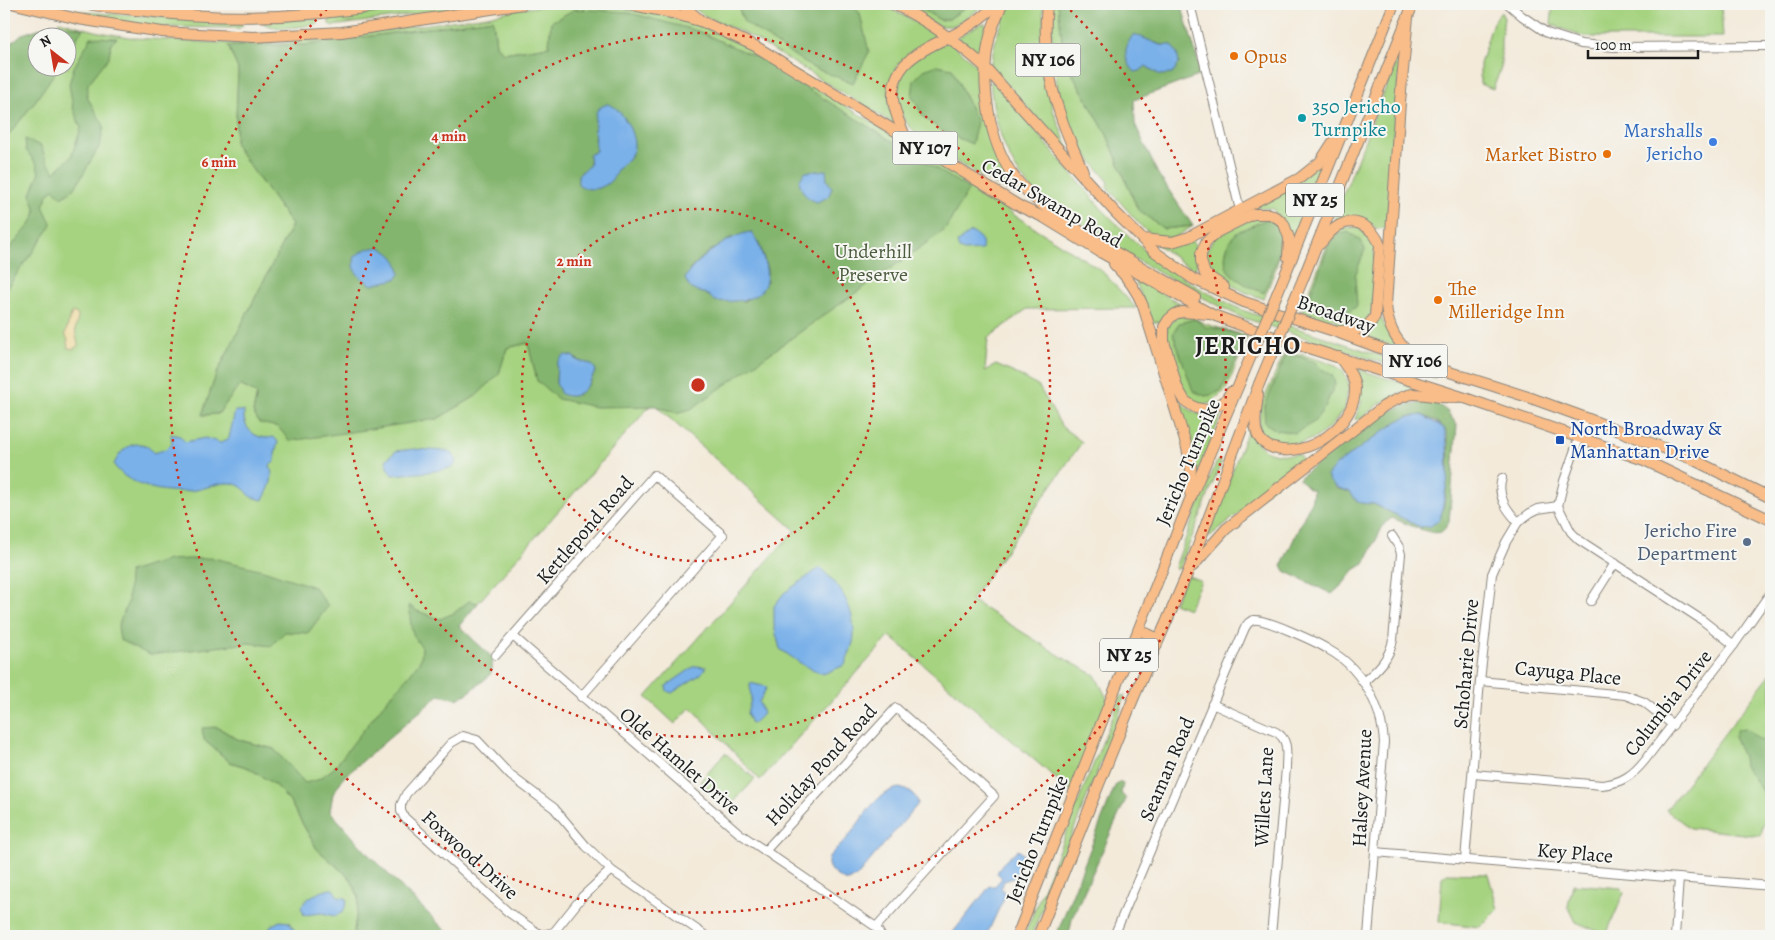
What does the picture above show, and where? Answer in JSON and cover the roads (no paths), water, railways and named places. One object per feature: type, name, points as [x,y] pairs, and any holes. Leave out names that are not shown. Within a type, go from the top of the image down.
[{"type":"main road","points":[[15,4],[78,19],[162,32],[253,37],[342,32],[523,4]]},
{"type":"main road","points":[[88,4],[172,15],[231,18],[335,12],[389,4]]},
{"type":"main road","name":"Cedar Swamp Road","points":[[628,4],[704,22],[755,46],[1021,207],[1043,217],[1100,252],[1213,314],[1274,337]]},
{"type":"main road","points":[[681,4],[704,22]]},
{"type":"main road","name":"Cedar Swamp Road","points":[[893,4],[932,25],[964,47],[986,67],[1115,212],[1154,251],[1193,279],[1244,302]]},
{"type":"main road","points":[[905,136],[896,115],[893,100],[898,74],[914,55],[973,24],[997,4]]},
{"type":"main road","name":"NY 106","points":[[1002,4],[990,37],[986,67],[988,103],[996,142],[1015,177],[1038,202],[1068,223],[1111,250],[1214,308],[1274,337],[1462,397],[1652,464],[1771,520]]},
{"type":"main road","name":"NY 106","points":[[1047,4],[1046,34],[1048,60],[1056,101],[1086,179]]},
{"type":"main road","name":"Jericho Turnpike","points":[[1017,936],[1189,502],[1287,270],[1394,4]]},
{"type":"main road","name":"Jericho Turnpike","points":[[1038,936],[1188,572],[1259,384],[1315,250],[1367,114],[1413,4]]},
{"type":"main road","points":[[1408,17],[1400,102],[1386,305],[1389,325],[1397,340],[1418,362]]},
{"type":"main road","points":[[1142,239],[1172,242],[1189,237],[1300,178],[1320,162],[1343,129]]},
{"type":"main road","points":[[1244,302],[1205,274],[1201,254],[1211,236],[1253,214],[1270,214],[1279,219],[1290,238],[1287,270]]},
{"type":"main road","points":[[1315,250],[1332,230],[1346,223],[1361,225],[1370,229],[1378,238],[1380,245],[1377,306],[1373,320],[1365,328],[1351,331],[1334,331]]},
{"type":"main road","points":[[1100,252],[1122,272],[1140,297],[1186,444],[1191,466],[1189,502]]},
{"type":"main road","name":"Broadway","points":[[1244,302],[1586,418]]},
{"type":"main road","points":[[1213,314],[1182,312],[1175,314],[1169,319],[1164,327],[1164,341],[1180,394],[1185,401],[1196,408],[1207,410],[1224,402],[1243,375]]},
{"type":"main road","points":[[1259,384],[1256,428],[1260,438],[1268,446],[1280,451],[1301,449],[1314,444],[1332,432],[1340,423],[1353,399],[1353,378],[1339,357]]},
{"type":"main road","points":[[1188,572],[1226,529],[1384,406],[1412,394],[1445,398],[1462,397]]},
{"type":"main road","name":"NY 106","points":[[1586,418],[1692,459],[1771,498]]},
{"type":"main road","points":[[1139,630],[1159,639]]},
{"type":"street","points":[[1190,4],[1240,210]]},
{"type":"street","points":[[1508,4],[1547,33],[1580,44],[1614,47],[1771,46]]},
{"type":"street","points":[[1586,418],[1564,481],[1558,506],[1567,525],[1575,536],[1702,620],[1734,645]]},
{"type":"street","name":"Kettlepond Road","points":[[496,655],[514,637],[654,475],[723,535],[581,697]]},
{"type":"street","points":[[1502,478],[1500,486],[1503,503],[1518,522]]},
{"type":"street","name":"Schoharie Drive","points":[[1465,860],[1480,681],[1492,574],[1506,542],[1518,522],[1538,509],[1558,506]]},
{"type":"street","points":[[1363,682],[1386,660],[1394,640],[1401,554],[1392,536]]},
{"type":"street","points":[[1591,601],[1615,563]]},
{"type":"street","name":"Columbia Drive","points":[[1472,774],[1593,784],[1613,784],[1624,780],[1634,773],[1673,724],[1734,645],[1771,592]]},
{"type":"street","name":"Halsey Avenue","points":[[1256,620],[1266,621],[1327,648],[1343,659],[1363,682],[1374,700],[1380,716],[1384,742],[1368,936]]},
{"type":"street","name":"Seaman Road","points":[[1114,936],[1246,624],[1256,620]]},
{"type":"street","name":"Olde Hamlet Drive","points":[[514,637],[738,833],[876,927]]},
{"type":"street","name":"Cayuga Place","points":[[1480,681],[1625,695],[1644,702],[1673,724]]},
{"type":"street","name":"Willets Lane","points":[[1212,704],[1282,735],[1286,742],[1286,768],[1271,936]]},
{"type":"street","name":"Holiday Pond Road","points":[[765,851],[896,708],[994,796],[876,927]]},
{"type":"street","name":"Foxwood Drive","points":[[611,870],[582,897],[554,932],[541,935],[508,912],[404,817],[401,811],[403,799],[451,743],[463,736],[477,740],[511,776],[554,808],[586,846],[611,870],[706,936]]},
{"type":"street","name":"Key Place","points":[[1375,852],[1771,886]]},
{"type":"street","points":[[1675,936],[1679,878]]},
{"type":"street","points":[[876,927],[880,936]]},
{"type":"water","points":[[1134,34],[1160,45],[1172,45],[1177,53],[1179,63],[1172,74],[1160,75],[1146,66],[1140,71],[1135,72],[1128,63],[1126,53],[1130,39]]},
{"type":"water","points":[[607,104],[617,110],[626,121],[634,141],[634,147],[630,156],[617,170],[610,182],[592,189],[582,187],[578,184],[578,175],[590,165],[589,155],[596,151],[596,114],[599,108]]},
{"type":"water","points":[[826,170],[827,180],[832,188],[828,197],[817,202],[805,194],[799,181],[805,172]]},
{"type":"water","points":[[751,232],[759,245],[767,273],[761,291],[755,296],[746,299],[714,301],[706,294],[694,291],[691,288],[685,278],[705,256],[724,243]]},
{"type":"water","points":[[971,232],[980,239],[982,250],[964,251],[959,249],[957,243]]},
{"type":"water","points":[[380,247],[394,258],[400,274],[396,279],[372,285],[355,271],[355,256],[366,249]]},
{"type":"water","points":[[564,355],[572,356],[578,361],[591,364],[596,370],[583,391],[573,396],[561,394],[556,383],[557,363]]},
{"type":"water","points":[[235,411],[244,411],[245,423],[256,435],[267,438],[274,437],[278,442],[275,462],[270,465],[271,483],[263,500],[251,497],[245,490],[232,483],[186,491],[151,488],[129,479],[114,465],[118,456],[134,444],[145,445],[154,453],[166,449],[172,443],[171,434],[180,436],[185,442],[205,438],[221,443],[229,438]]},
{"type":"water","points":[[1422,415],[1444,428],[1447,442],[1448,478],[1441,515],[1440,519],[1431,526],[1420,527],[1374,504],[1360,503],[1350,492],[1331,483],[1327,476],[1336,465],[1398,421],[1407,417]]},
{"type":"water","points":[[414,449],[445,451],[453,454],[456,462],[453,467],[445,469],[392,475],[387,467],[386,460],[396,451]]},
{"type":"water","points":[[820,568],[834,582],[845,598],[852,615],[854,635],[845,665],[823,674],[803,665],[780,649],[774,626],[774,606],[784,593]]},
{"type":"water","points":[[695,666],[706,667],[701,674],[672,693],[667,691],[666,686]]},
{"type":"water","points":[[750,683],[767,687],[759,702],[763,714],[751,724],[747,713],[751,699]]},
{"type":"water","points":[[899,788],[911,793],[916,798],[918,804],[858,875],[849,881],[842,879],[828,865],[828,859],[831,854],[848,837],[874,803],[890,791]]},
{"type":"water","points":[[1017,850],[1023,855],[1021,866],[1014,878],[1004,881],[1001,888],[1006,894],[986,936],[950,936],[990,886],[995,886],[1002,878],[997,873],[1002,864]]},
{"type":"water","points":[[333,889],[338,897],[346,898],[347,902],[343,912],[335,916],[322,913],[304,915],[301,907],[306,900],[317,893]]},
{"type":"water","points":[[280,921],[289,922],[298,936],[264,936],[272,925]]},
{"type":"place","name":"Opus","points":[[1234,56]]},
{"type":"place","name":"350 Jericho Turnpike","points":[[1302,118]]},
{"type":"place","name":"Marshalls Jericho","points":[[1713,142]]},
{"type":"place","name":"Market Bistro","points":[[1607,154]]},
{"type":"place","name":"The Milleridge Inn","points":[[1438,300]]},
{"type":"place","name":"North Broadway & Manhattan Drive","points":[[1560,440]]},
{"type":"place","name":"Jericho Fire Department","points":[[1747,542]]},
{"type":"district","name":"JERICHO","points":[[1248,346]]},
{"type":"park label","name":"Underhill Preserve","points":[[873,262]]}]
